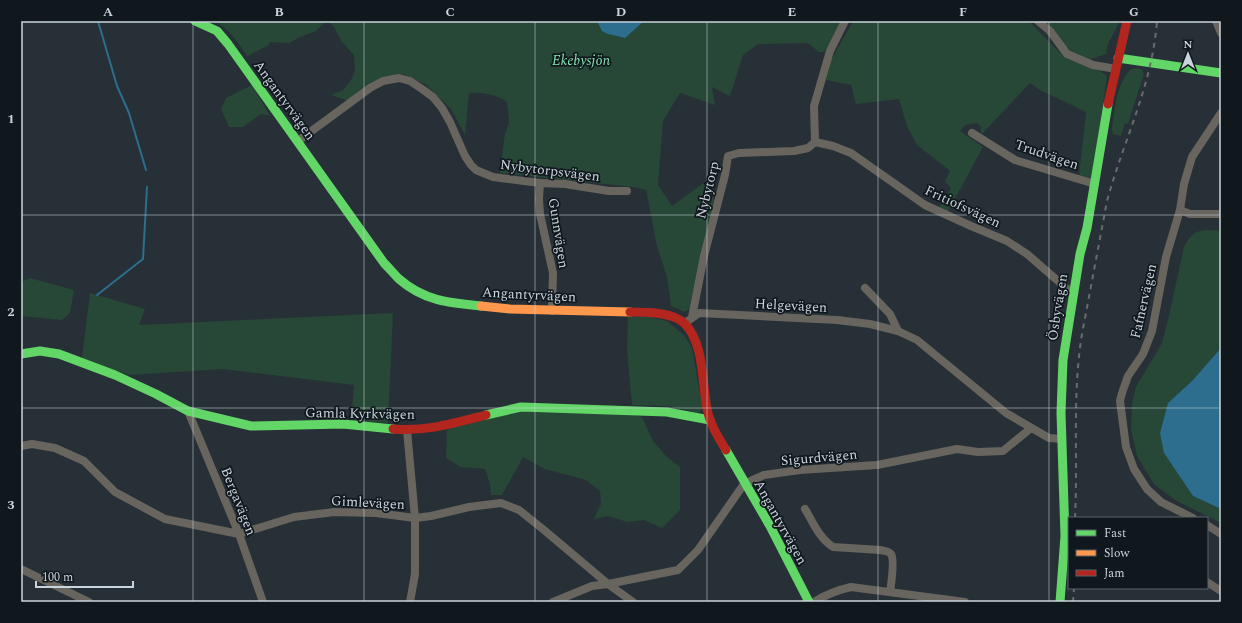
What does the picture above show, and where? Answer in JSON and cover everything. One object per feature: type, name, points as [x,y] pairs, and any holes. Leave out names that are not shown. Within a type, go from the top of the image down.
[{"type":"street","name":"Angantyrvägen","points":[[195,21],[218,32],[298,140],[384,263],[399,279],[410,287],[427,297],[445,302],[510,309],[552,311],[656,312],[674,317],[685,323],[699,350],[710,420],[717,436],[770,526],[809,602]]},
{"type":"street","points":[[815,142],[814,106],[830,52],[845,21]]},
{"type":"street","points":[[1038,21],[1050,30],[1068,54],[1093,65],[1116,69]]},
{"type":"street","name":"Ösbyvägen","points":[[1060,602],[1064,536],[1061,412],[1063,360],[1080,254],[1087,228],[1106,115],[1127,21]]},
{"type":"street","points":[[1216,21],[1221,33]]},
{"type":"street","points":[[1118,58],[1221,73]]},
{"type":"street","name":"Nybytorpsvägen","points":[[298,140],[370,88],[383,81],[399,78],[410,81],[433,97],[442,108],[450,122],[465,156],[476,170],[493,177],[540,183],[565,184],[609,191],[627,191]]},
{"type":"street","name":"Fafnervägen","points":[[1191,517],[1161,502],[1147,488],[1134,468],[1126,447],[1120,401],[1128,376],[1143,354],[1152,331],[1166,257],[1180,210],[1184,184],[1192,158],[1221,113]]},
{"type":"street","name":"Trudvägen","points":[[972,133],[1015,160],[1095,184]]},
{"type":"street","name":"Fritiofsvägen","points":[[815,142],[833,146],[851,153],[925,205],[1007,241],[1027,254],[1073,294]]},
{"type":"street","name":"Nybytorp","points":[[692,317],[704,256],[725,175],[728,156],[794,151],[808,148],[815,142]]},
{"type":"street","name":"Gunnvägen","points":[[540,183],[540,214],[553,273],[552,311]]},
{"type":"street","points":[[1180,210],[1190,214],[1221,214]]},
{"type":"street","points":[[865,288],[890,314],[898,331]]},
{"type":"street","name":"Helgevägen","points":[[692,317],[699,313],[837,320],[870,324],[898,331],[917,340],[1006,412],[1049,438],[1062,439]]},
{"type":"street","points":[[685,323],[692,317]]},
{"type":"street","name":"Gamla Kyrkvägen","points":[[21,354],[40,351],[59,354],[115,375],[188,411],[251,426],[343,424],[407,430],[438,427],[521,407],[667,412],[710,420]]},
{"type":"street","name":"Bergavägen","points":[[188,411],[239,534],[263,602]]},
{"type":"street","name":"Sigurdvägen","points":[[744,484],[764,475],[800,470],[877,465],[957,449],[978,452],[1003,451],[1031,428]]},
{"type":"street","points":[[407,430],[415,518],[415,574],[410,602]]},
{"type":"street","name":"Gimlevägen","points":[[21,446],[32,444],[55,448],[84,461],[115,492],[165,519],[239,534],[294,517],[334,512],[376,513],[415,518],[470,507],[501,503],[519,510],[608,584],[633,602]]},
{"type":"street","points":[[553,602],[592,586],[678,570],[698,550],[744,484]]},
{"type":"street","points":[[805,509],[820,535],[826,543],[833,547],[880,550],[887,551],[891,554],[890,592]]},
{"type":"street","points":[[1208,527],[1221,534]]},
{"type":"street","points":[[21,569],[89,602]]},
{"type":"street","points":[[1208,583],[1221,591]]},
{"type":"street","points":[[814,602],[823,596],[851,587],[965,602]]},
{"type":"green space","points":[[215,21],[328,21],[316,31],[289,43],[269,42],[269,45],[247,56],[229,32]]},
{"type":"green space","points":[[328,21],[845,21],[824,52],[819,52],[806,43],[758,44],[743,55],[730,96],[712,87],[715,105],[680,93],[663,121],[658,185],[672,206],[705,182],[714,200],[689,309],[684,312],[671,306],[667,277],[657,246],[646,190],[633,187],[500,173],[505,133],[509,123],[507,102],[494,96],[469,93],[465,135],[451,109],[425,84],[403,74],[384,77],[349,101],[331,95],[343,90],[351,80],[355,71],[354,55],[342,42],[334,27]]},
{"type":"green space","points":[[853,21],[1029,21],[1065,58],[1100,71],[1107,76],[1093,179],[1079,176],[1086,112],[1040,90],[1030,83],[981,135],[981,127],[977,123],[965,125],[960,131],[983,147],[947,213],[938,209],[951,188],[945,182],[950,171],[917,145],[907,126],[899,99],[856,104],[851,85],[826,80],[830,62]]},
{"type":"green space","points":[[1040,21],[1120,21],[1108,44],[1106,54],[1089,60],[1072,52]]},
{"type":"green space","points":[[1138,68],[1142,70],[1144,74],[1128,124],[1125,123],[1121,136],[1113,134],[1112,129],[1114,113],[1119,89],[1126,75],[1131,69]]},
{"type":"green space","points":[[252,85],[270,116],[261,114],[243,127],[229,127],[221,109],[226,98]]},
{"type":"green space","points":[[1221,230],[1221,348],[1192,381],[1168,403],[1193,496],[1221,509],[1221,523],[1175,500],[1154,484],[1137,456],[1131,429],[1132,403],[1136,387],[1162,343],[1184,247],[1191,236],[1199,231]]},
{"type":"green space","points":[[30,278],[74,290],[70,313],[62,320],[21,316],[21,282]]},
{"type":"green space","points":[[90,293],[145,309],[139,325],[393,313],[388,423],[351,421],[354,385],[223,369],[128,375],[82,358]]},
{"type":"green space","points":[[628,317],[650,317],[667,321],[684,335],[692,348],[702,405],[702,409],[699,413],[668,406],[632,405],[627,349]]},
{"type":"green space","points":[[521,411],[632,414],[642,417],[653,441],[667,457],[680,467],[680,510],[662,528],[644,520],[627,522],[608,516],[594,519],[601,504],[600,491],[586,480],[545,469],[523,457],[502,495],[491,495],[490,484],[485,469],[461,467],[446,458],[447,431],[450,428]]},
{"type":"water","name":"Ekebysjön","points":[[597,21],[644,21],[625,38],[602,31]]},
{"type":"water","points":[[1221,348],[1221,509],[1193,496],[1164,453],[1160,433],[1168,403],[1192,381]]},
{"type":"waterway","points":[[98,21],[117,86],[129,113],[146,170]]},
{"type":"waterway","points":[[97,295],[143,259],[147,187]]},
{"type":"railway","points":[[1075,517],[1076,403],[1082,334],[1107,201],[1143,90],[1154,45],[1157,21]]},
{"type":"railway","points":[[1073,602],[1074,589]]},
{"type":"traffic: fast","points":[[195,21],[217,31],[228,44],[384,263],[399,279],[418,292],[438,300],[481,306]]},
{"type":"traffic: fast","points":[[1118,58],[1221,73]]},
{"type":"traffic: fast","points":[[1060,602],[1065,536],[1061,413],[1063,360],[1080,254],[1087,228],[1108,104]]},
{"type":"traffic: fast","points":[[21,354],[40,351],[59,354],[115,375],[188,411],[251,426],[343,424],[393,429]]},
{"type":"traffic: fast","points":[[486,415],[521,407],[667,412],[710,420]]},
{"type":"traffic: fast","points":[[726,450],[770,526],[809,602]]},
{"type":"traffic: slow","points":[[481,306],[510,309],[630,312]]},
{"type":"traffic: jam","points":[[1108,104],[1127,21]]},
{"type":"traffic: jam","points":[[630,312],[643,312],[674,317],[685,324],[691,332],[699,352],[708,415],[726,450]]},
{"type":"traffic: jam","points":[[393,429],[405,430],[428,428],[486,415]]}]
